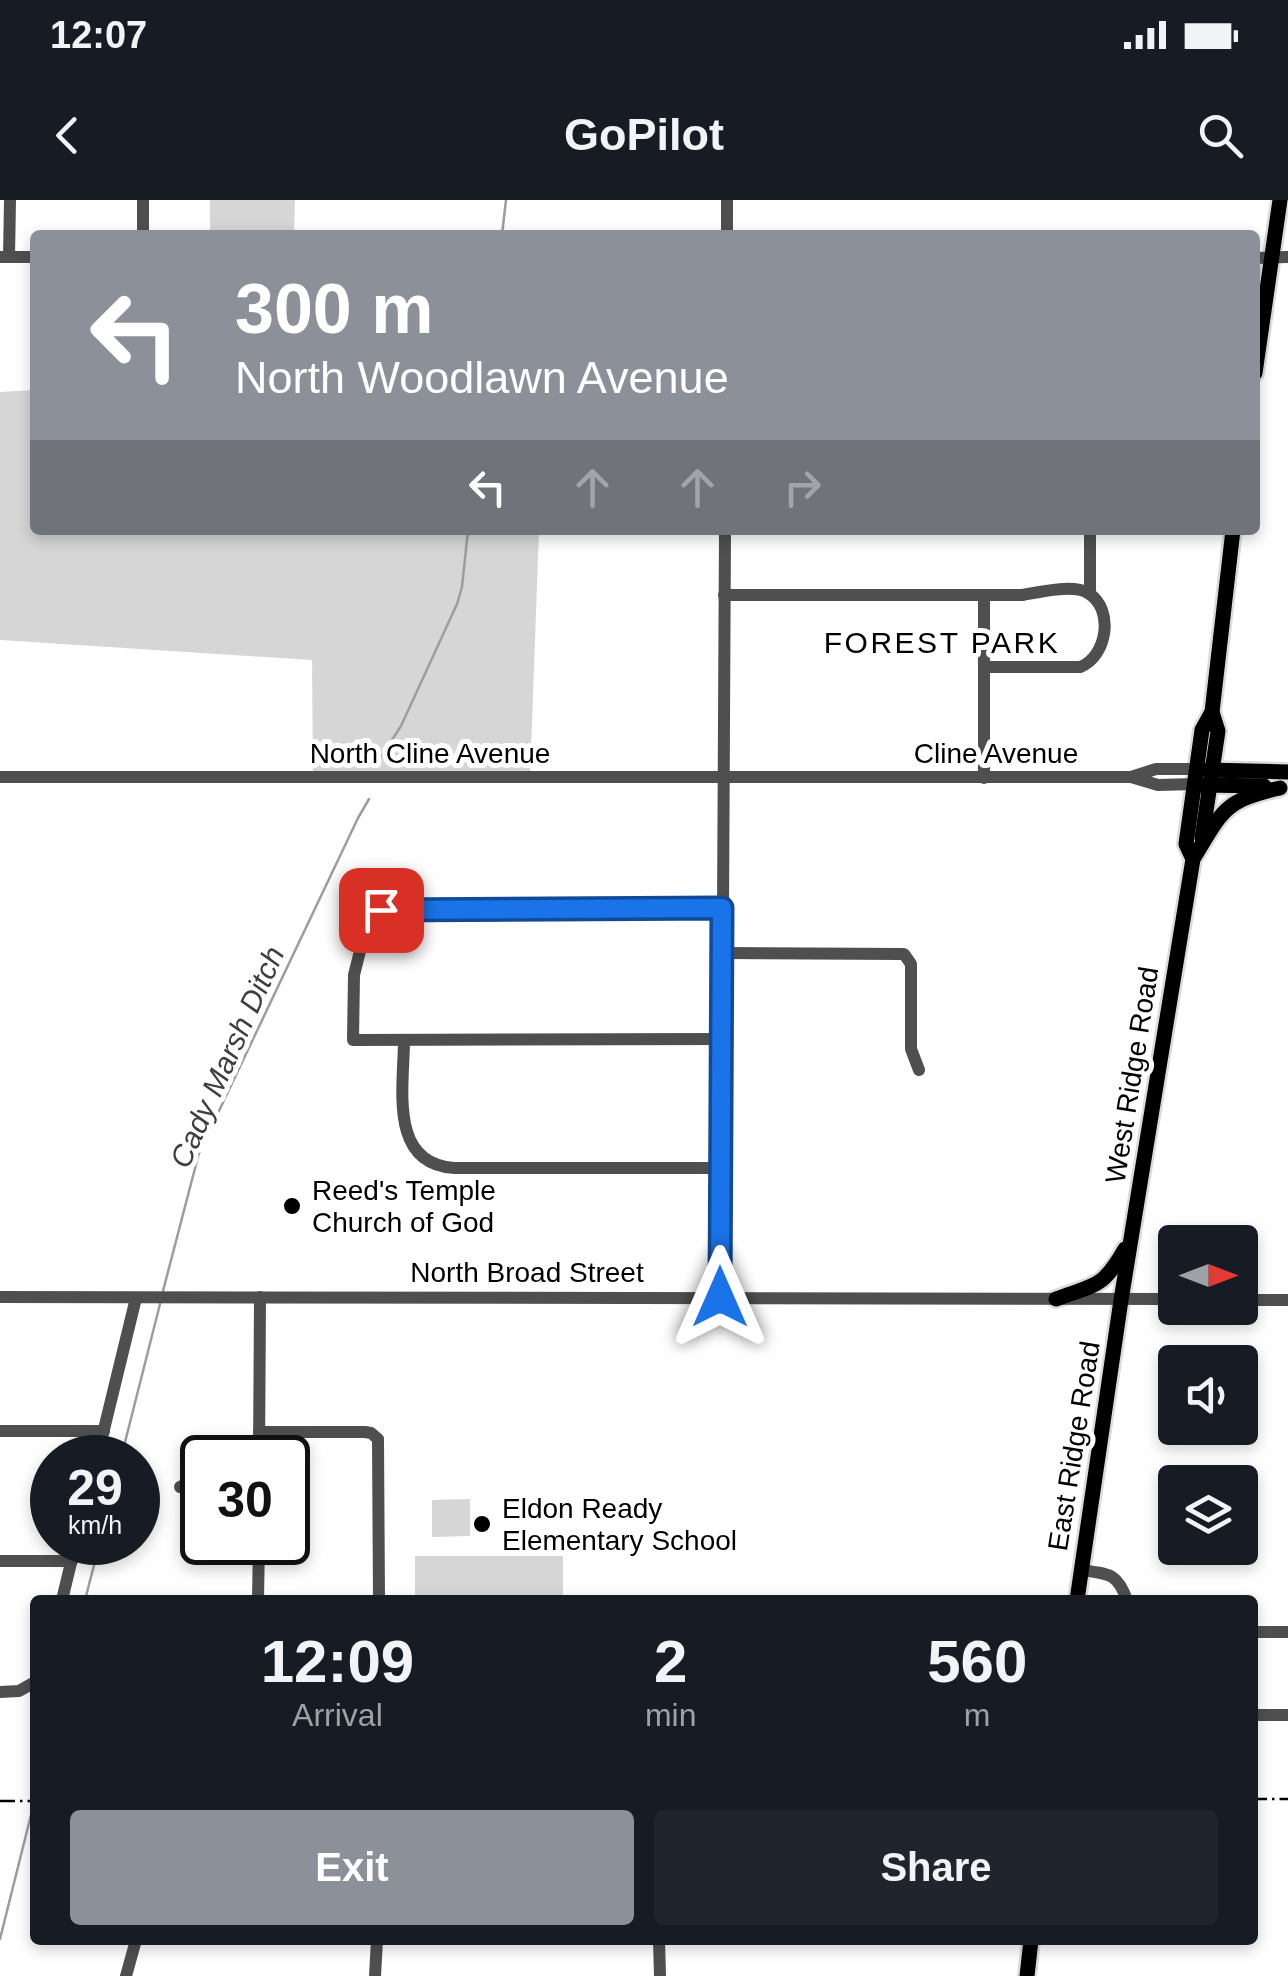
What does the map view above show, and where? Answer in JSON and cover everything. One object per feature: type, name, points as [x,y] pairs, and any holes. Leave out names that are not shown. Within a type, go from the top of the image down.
[{"type":"main road","points":[[1260,336],[1280,200]]},
{"type":"main road","name":"West Ridge Road","points":[[1121,1300],[1196,853],[1204,777],[1218,731],[1212,712],[1232,535]]},
{"type":"main road","name":"Cline Avenue","points":[[1204,777],[1288,772]]},
{"type":"main road","name":"Cline Avenue","points":[[1204,777],[1284,788]]},
{"type":"main road","points":[[1196,853],[1229,806],[1252,794],[1284,788]]},
{"type":"main road","points":[[1056,1298],[1100,1283],[1112,1272],[1132,1237]]},
{"type":"main road","name":"East Ridge Road","points":[[1078,1595],[1121,1300]]},
{"type":"main road","points":[[1027,1976],[1031,1945]]},
{"type":"street","points":[[5,257],[10,200]]},
{"type":"street","points":[[143,230],[144,200]]},
{"type":"street","points":[[727,200],[727,230]]},
{"type":"street","points":[[720,1297],[725,535]]},
{"type":"street","points":[[1090,535],[1090,594]]},
{"type":"street","points":[[724,595],[1023,595],[1082,590],[1097,602],[1104,626],[1101,647],[1089,664],[984,667]]},
{"type":"street","points":[[984,595],[984,778]]},
{"type":"street","name":"North Cline Avenue","points":[[0,777],[860,778]]},
{"type":"street","name":"Cline Avenue","points":[[860,778],[1131,777],[1158,785],[1204,777]]},
{"type":"street","points":[[722,908],[373,912],[354,975],[354,1040],[722,1039]]},
{"type":"street","points":[[722,953],[906,955],[911,964],[911,1049],[918,1070]]},
{"type":"street","points":[[404,1040],[405,1132],[422,1158],[436,1165],[720,1168]]},
{"type":"street","name":"North Broad Street","points":[[0,1297],[1158,1300]]},
{"type":"street","points":[[260,1297],[259,1432],[365,1432],[378,1439],[379,1595]]},
{"type":"street","points":[[103,1435],[143,1298]]},
{"type":"street","points":[[1258,1300],[1288,1300]]},
{"type":"street","points":[[0,1431],[104,1431]]},
{"type":"street","points":[[0,1561],[30,1561]]},
{"type":"street","points":[[63,1595],[71,1565]]},
{"type":"street","points":[[258,1565],[258,1595]]},
{"type":"street","points":[[1081,1570],[1111,1576],[1121,1584],[1125,1595]]},
{"type":"street","points":[[1258,1632],[1288,1632]]},
{"type":"street","points":[[0,1692],[19,1691],[30,1685]]},
{"type":"street","points":[[1258,1715],[1288,1715]]},
{"type":"street","points":[[126,1976],[135,1945]]},
{"type":"street","points":[[375,1976],[377,1945]]},
{"type":"street","points":[[660,1945],[660,1976]]},
{"type":"shaded area","points":[[210,200],[295,200],[294,230],[210,230]]},
{"type":"shaded area","points":[[30,390],[30,535],[539,535],[530,778],[313,778],[312,660],[0,640],[0,392]]},
{"type":"shaded area","points":[[470,1499],[470,1536],[432,1537],[432,1500]]},
{"type":"shaded area","points":[[415,1556],[563,1556],[563,1595],[415,1595]]},
{"type":"waterway","name":"Cady Marsh Ditch","points":[[503,230],[506,200]]},
{"type":"waterway","name":"Cady Marsh Ditch","points":[[377,763],[401,726],[457,604],[467,535]]},
{"type":"waterway","name":"Cady Marsh Ditch","points":[[163,1291],[199,1153],[369,799]]},
{"type":"waterway","name":"Cady Marsh Ditch","points":[[127,1435],[160,1304]]},
{"type":"waterway","name":"Cady Marsh Ditch","points":[[86,1595],[94,1565]]},
{"type":"waterway","name":"Cady Marsh Ditch","points":[[0,1939],[30,1819]]},
{"type":"railway","points":[[1258,1799],[1288,1799]]},
{"type":"railway","points":[[0,1801],[30,1801]]},
{"type":"place","name":"Reed's Temple Church of God","points":[[292,1206]]},
{"type":"place","name":"Eldon Ready Elementary School","points":[[482,1524]]},
{"type":"district","name":"FOREST PARK","points":[[942,642]]},
{"type":"route","points":[[381,910],[722,908],[720,1297]]}]
